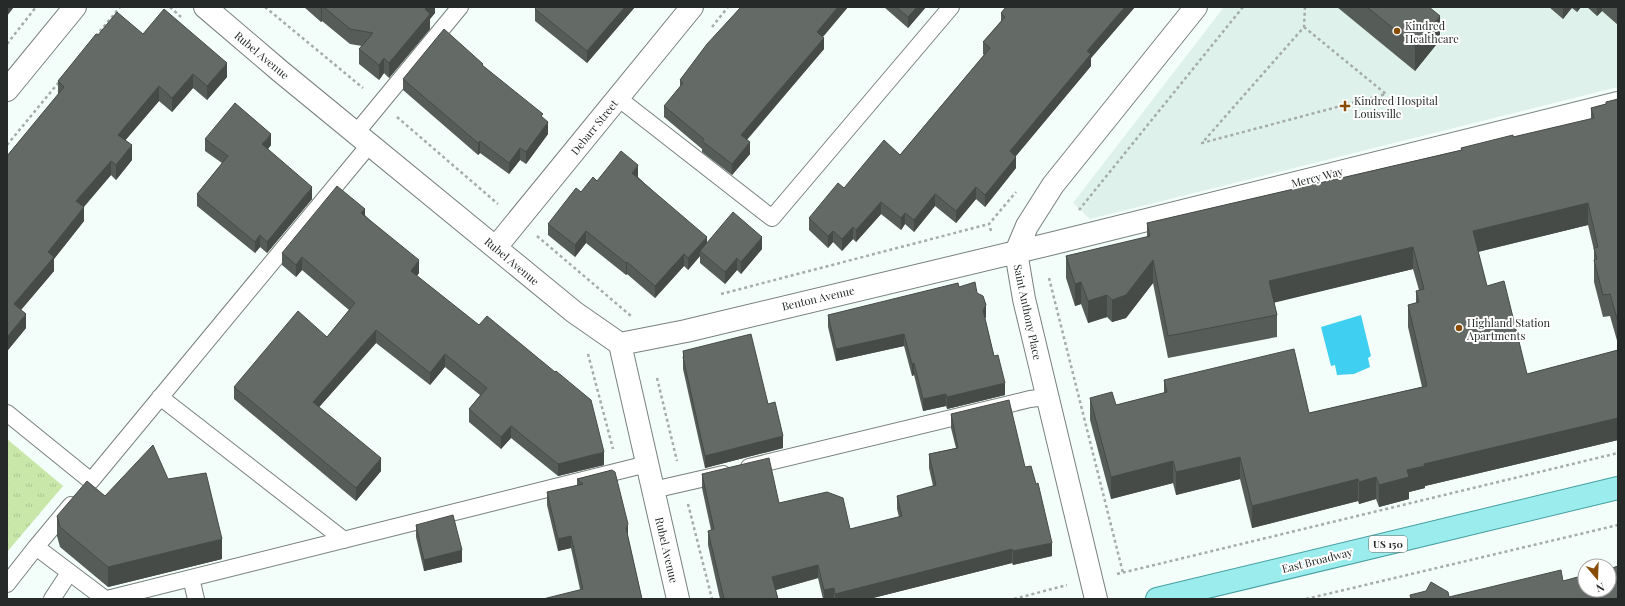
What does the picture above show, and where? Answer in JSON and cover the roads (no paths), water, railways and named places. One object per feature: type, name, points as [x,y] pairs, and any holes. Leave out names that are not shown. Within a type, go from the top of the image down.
[{"type":"main road","name":"East Broadway","points":[[1157,599],[1618,488]]},
{"type":"street","points":[[7,90],[75,7]]},
{"type":"street","name":"Rubel Avenue","points":[[205,7],[574,312],[620,344],[678,599]]},
{"type":"street","name":"Debarr Street","points":[[496,247],[692,7]]},
{"type":"street","name":"Saint Anthony Place","points":[[1093,589],[1024,299],[1006,254],[1027,226],[1053,185],[1196,7]]},
{"type":"street","name":"Mercy Way","points":[[1006,254],[1618,103]]},
{"type":"street","name":"Benton Avenue","points":[[620,344],[686,331],[1006,254]]},
{"type":"lane","points":[[7,584],[160,397],[363,139],[381,102],[460,7]]},
{"type":"lane","points":[[618,98],[772,218],[951,7]]},
{"type":"lane","points":[[160,397],[344,540]]},
{"type":"lane","points":[[653,490],[1030,399],[1047,397]]},
{"type":"lane","points":[[7,413],[91,481]]},
{"type":"lane","points":[[36,547],[106,599],[647,464]]},
{"type":"lane","points":[[52,599],[69,573]]},
{"type":"lane","points":[[191,578],[196,599]]},
{"type":"water","points":[[1361,315],[1371,356],[1368,358],[1370,367],[1354,374],[1337,375],[1335,365],[1331,366],[1321,327]]},
{"type":"place","name":"Kindred Healthcare","points":[[1397,31]]},
{"type":"place","name":"Kindred Hospital Louisville","points":[[1345,106]]},
{"type":"place","name":"Highland Station Apartments","points":[[1459,328]]}]
